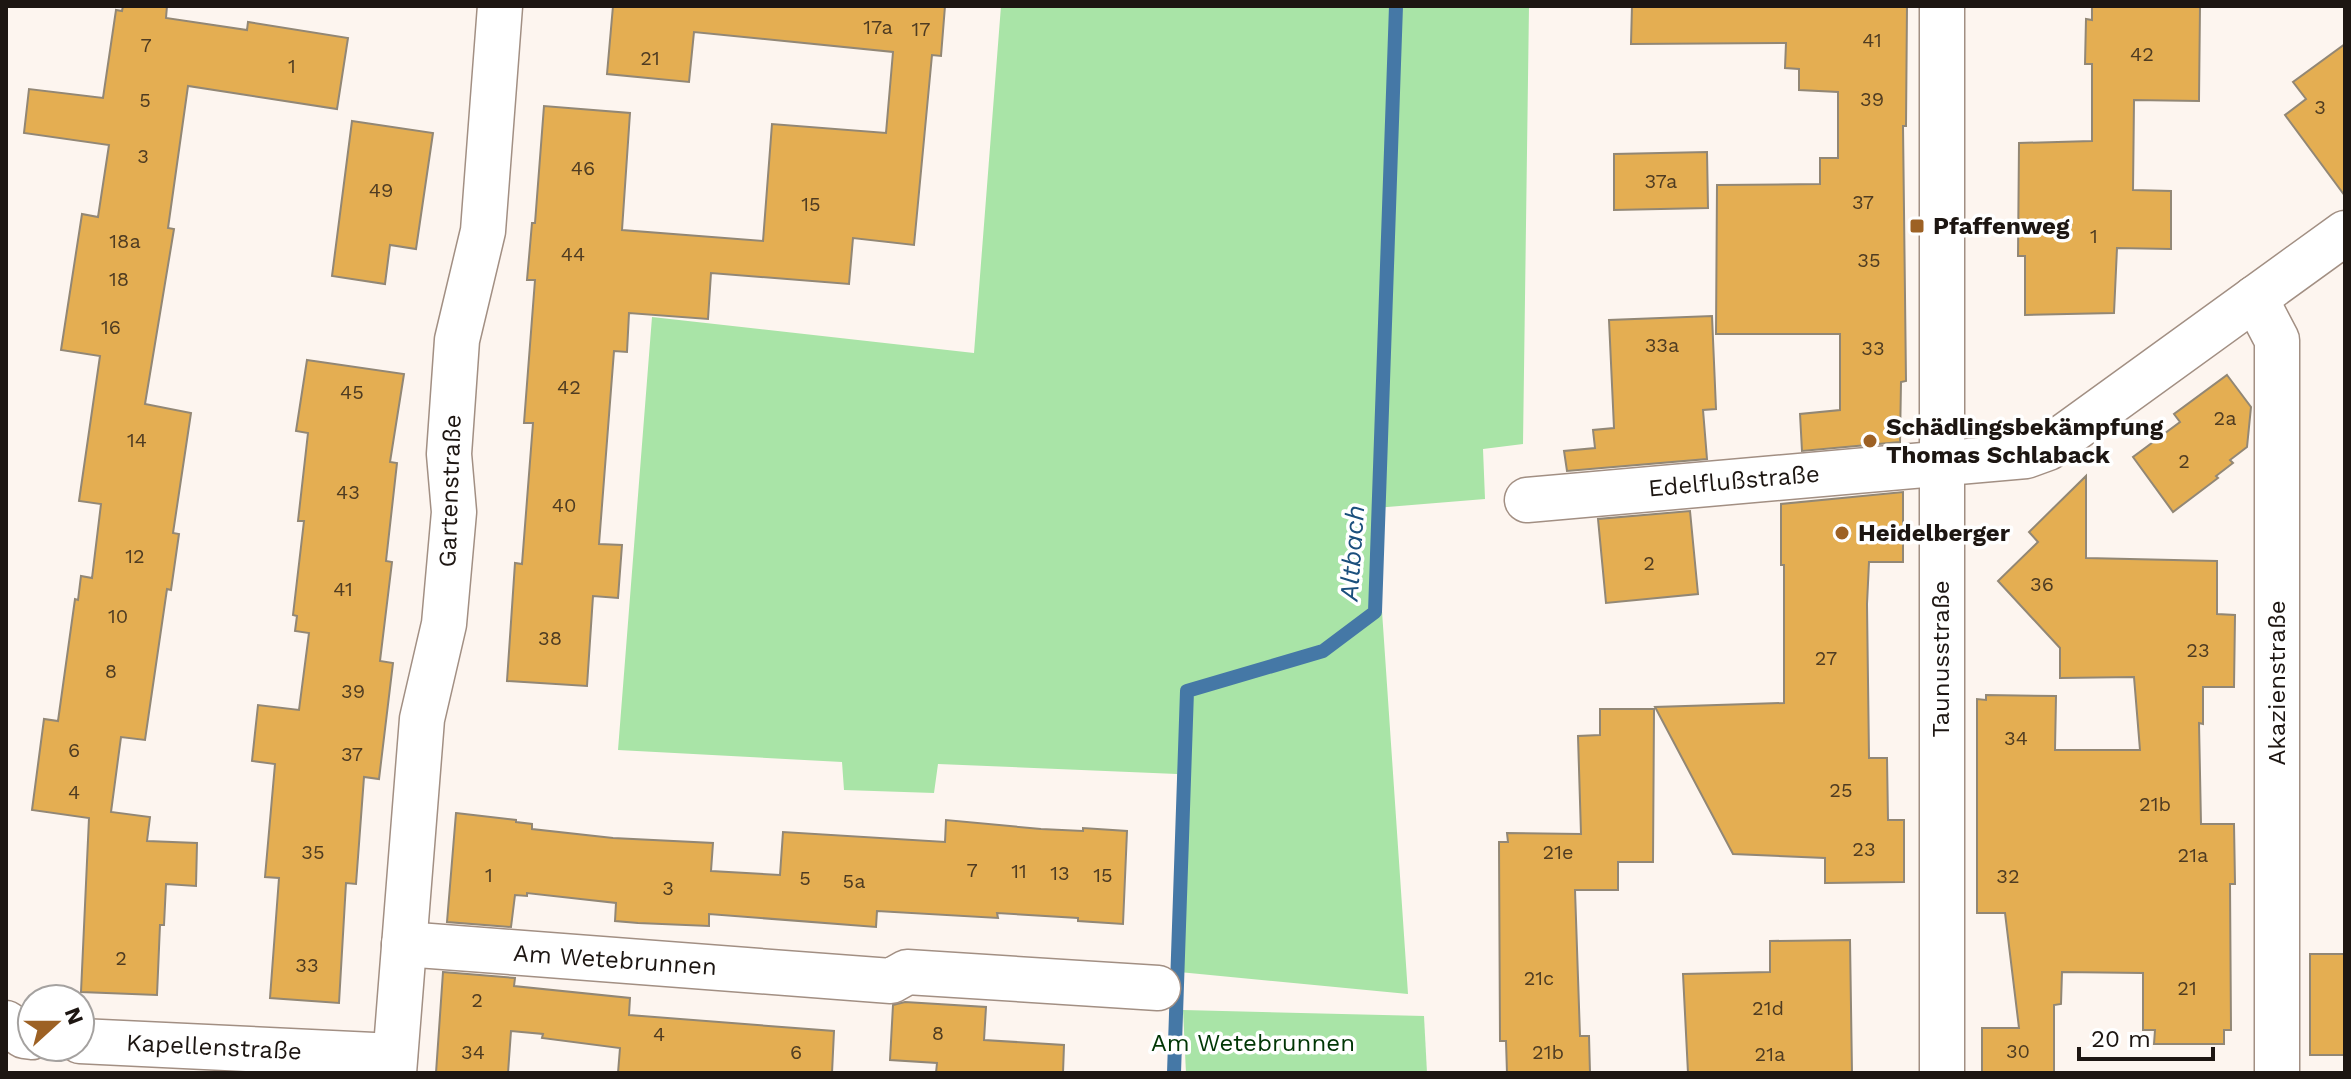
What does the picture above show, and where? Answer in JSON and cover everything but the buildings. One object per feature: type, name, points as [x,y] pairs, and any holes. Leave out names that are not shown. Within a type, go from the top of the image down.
[{"type":"street","name":"Taunusstraße","points":[[1942,6],[1942,1073]]},
{"type":"street","name":"Gartenstraße","points":[[394,1064],[422,719],[444,624],[454,512],[449,454],[457,340],[483,231],[496,7]]},
{"type":"street","points":[[1941,462],[2026,456],[2048,448],[2345,233]]},
{"type":"street","name":"Akazienstraße","points":[[2255,298],[2277,340],[2277,1073]]},
{"type":"street","name":"Edelflußstraße","points":[[1527,500],[1941,462]]},
{"type":"street","name":"Am Wetebrunnen","points":[[404,944],[891,981],[907,972],[1158,988]]},
{"type":"street","name":"Kapellenstraße","points":[[96,1042],[394,1064]]},
{"type":"green space","points":[[1001,6],[1529,6],[1523,444],[1483,449],[1485,499],[1375,508],[1408,994],[1179,972],[1177,774],[938,764],[934,793],[844,790],[842,762],[618,750],[652,317],[974,353]]},
{"type":"green space","name":"Am Wetebrunnen","points":[[1183,1010],[1424,1016],[1427,1073],[1186,1073]]},
{"type":"waterway","name":"Altbach","points":[[1174,1073],[1187,691],[1323,651],[1375,612],[1396,6]]},
{"type":"place","name":"Pfaffenweg","points":[[1917,226]]},
{"type":"place","name":"Schädlingsbekämpfung Thomas Schlaback","points":[[1870,441]]},
{"type":"place","name":"Heidelberger","points":[[1842,533]]}]
